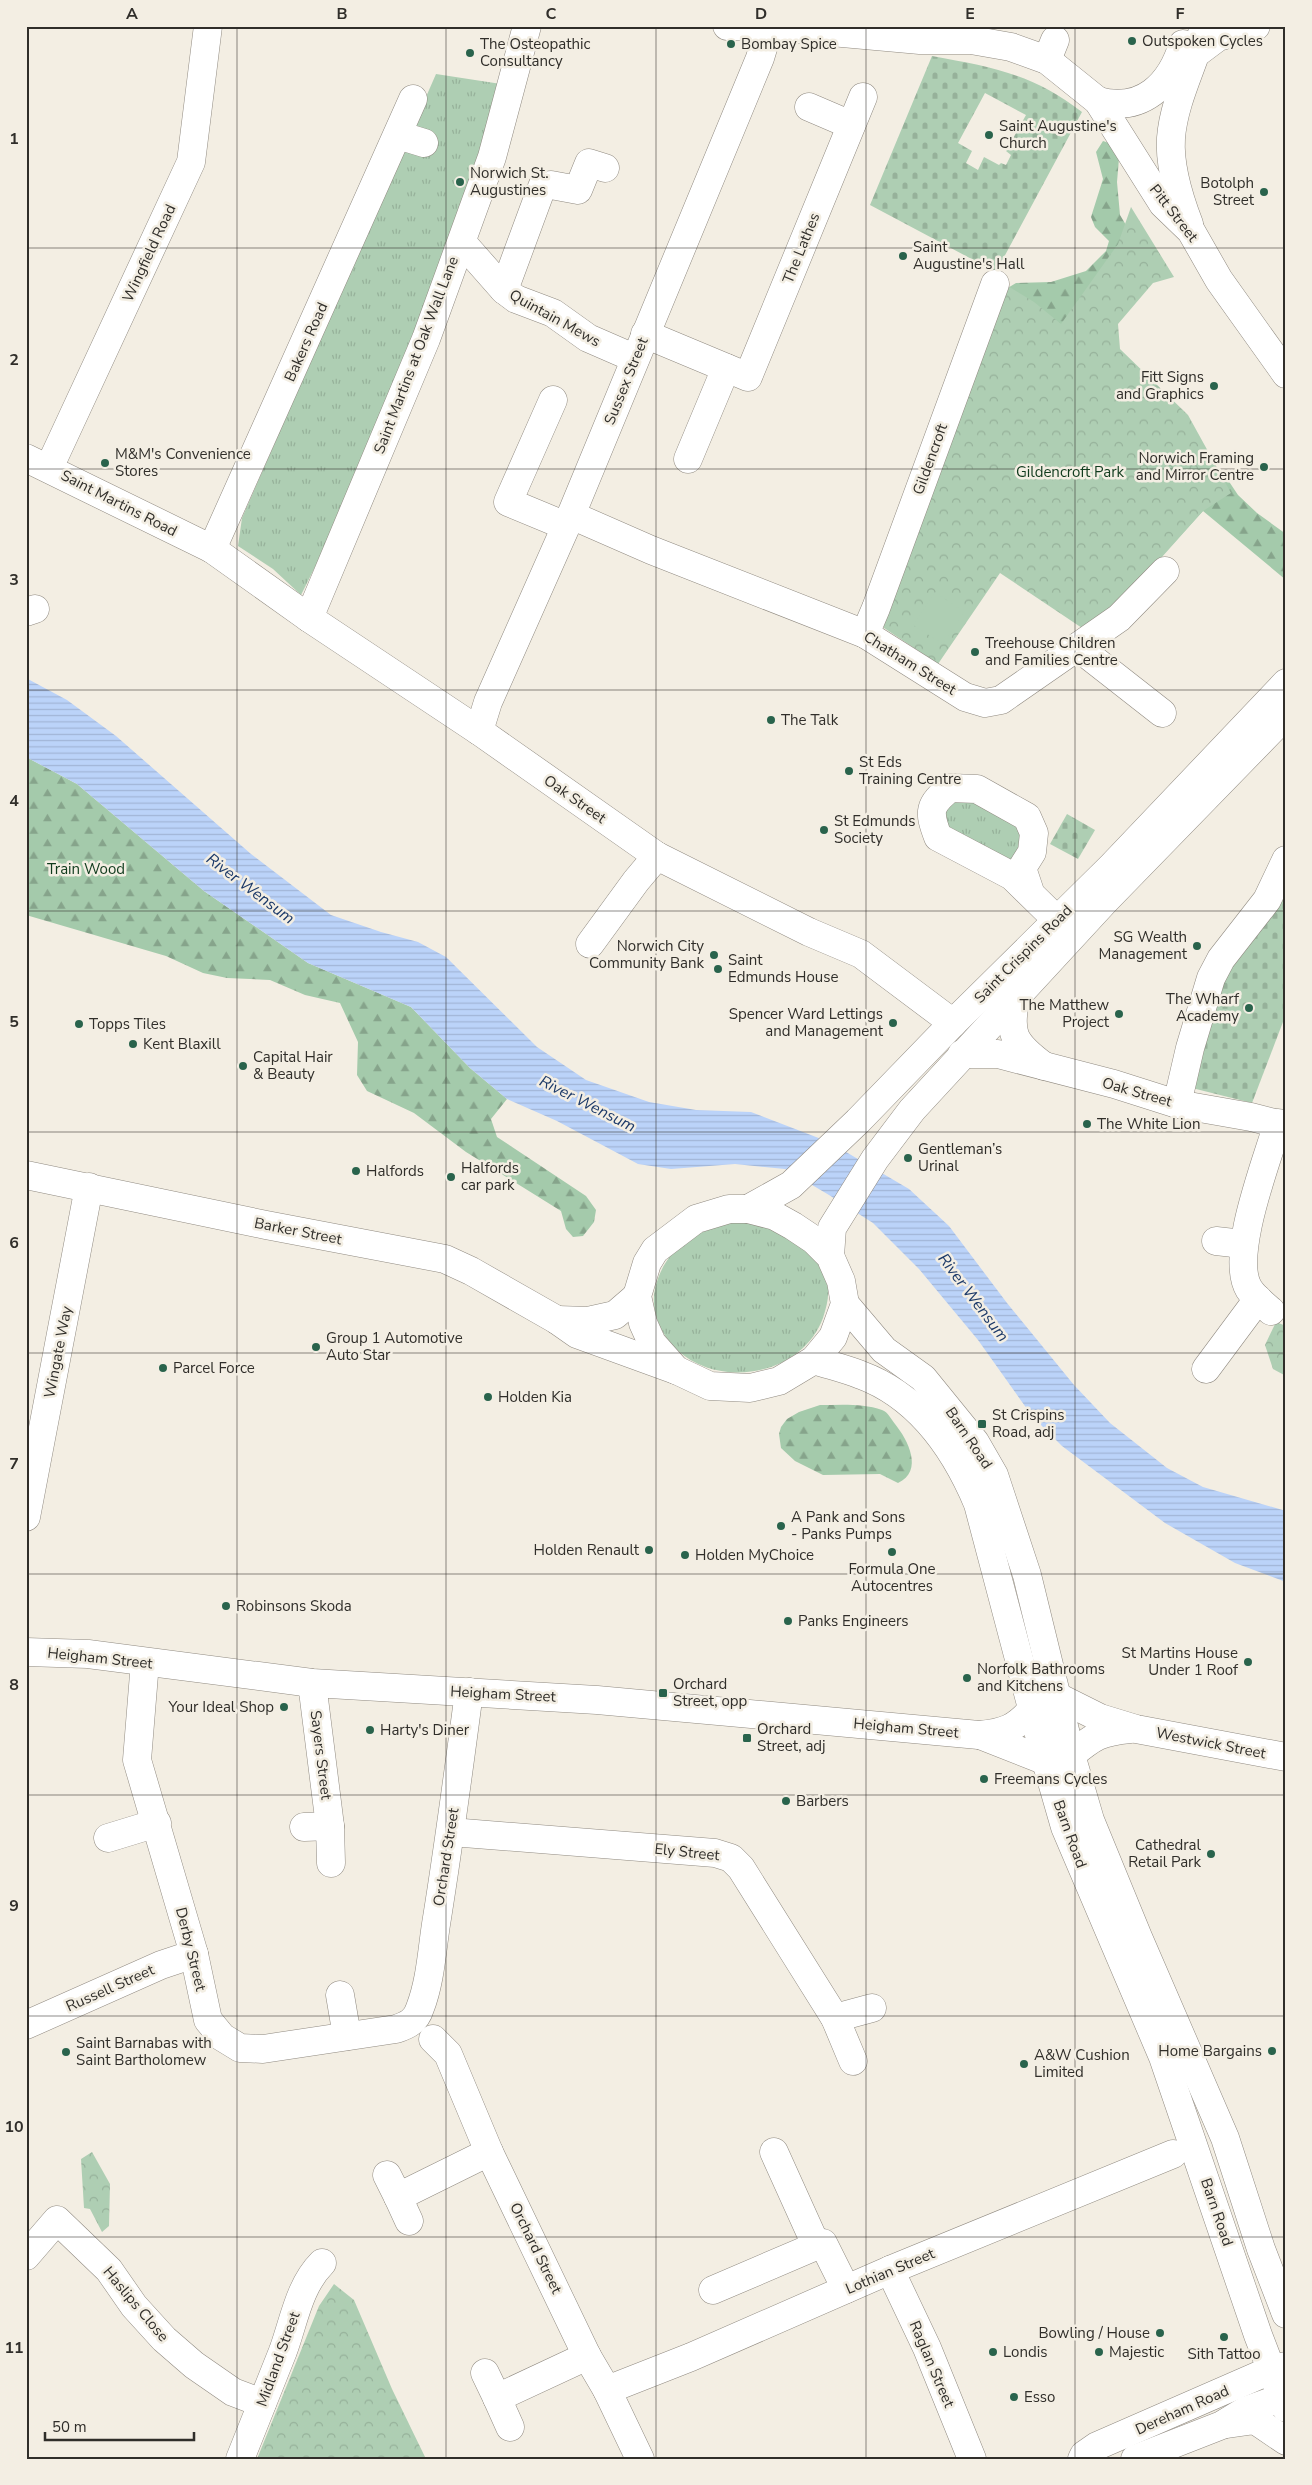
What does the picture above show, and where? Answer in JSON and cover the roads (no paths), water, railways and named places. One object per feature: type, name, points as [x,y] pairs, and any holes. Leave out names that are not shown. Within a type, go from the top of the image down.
[{"type":"street","name":"Wingfield Road","points":[[38,463],[191,162],[208,26]]},
{"type":"street","name":"Saint Martins at Oak Wall Lane","points":[[309,618],[426,339],[492,157],[521,91],[527,26]]},
{"type":"street","points":[[727,26],[920,40],[971,40],[1011,47],[1051,50],[1098,101],[1110,104],[1128,104],[1143,100],[1168,77],[1182,48],[1188,26]]},
{"type":"street","points":[[1191,230],[1178,193],[1171,136],[1175,113],[1201,39],[1218,37],[1256,26]]},
{"type":"street","name":"Sussex Street","points":[[479,731],[488,702],[568,520],[760,58],[769,28]]},
{"type":"street","name":"The Lathes","points":[[639,346],[726,368],[748,377],[863,97]]},
{"type":"street","name":"Bakers Road","points":[[212,549],[413,99]]},
{"type":"street","name":"Pitt Street","points":[[1098,101],[1163,204],[1191,230],[1219,280],[1286,374]]},
{"type":"street","points":[[808,107],[851,125]]},
{"type":"street","points":[[398,135],[424,143]]},
{"type":"street","name":"Quintain Mews","points":[[504,290],[542,187],[551,184],[578,190],[589,163],[605,168]]},
{"type":"street","name":"Quintain Mews","points":[[467,248],[504,290],[516,299],[552,313],[588,338],[639,346]]},
{"type":"street","name":"Gildencroft","points":[[865,634],[995,284]]},
{"type":"street","points":[[688,459],[726,368]]},
{"type":"street","name":"Chatham Street","points":[[553,400],[508,502],[568,520],[651,550],[865,634],[965,697],[985,703],[1001,700],[1079,648],[1119,618],[1166,571]]},
{"type":"street","name":"Saint Martins Road","points":[[38,463],[212,549]]},
{"type":"street","name":"Oak Street","points":[[212,549],[309,618],[479,731],[657,856],[797,926],[860,954],[954,1023]]},
{"type":"street","points":[[1079,648],[1162,713]]},
{"type":"street","name":"Saint Crispins Road","points":[[748,1209],[791,1185],[848,1131],[1113,865],[1286,683]]},
{"type":"street","name":"Saint Crispins Road","points":[[830,1256],[832,1228],[842,1210],[875,1159],[912,1110],[1016,996],[1286,715]]},
{"type":"street","points":[[590,944],[636,881],[657,856]]},
{"type":"street","points":[[1177,1104],[1190,1048],[1211,978],[1221,959],[1267,900],[1286,860]]},
{"type":"street","points":[[1030,892],[1057,920]]},
{"type":"street","name":"Oak Street","points":[[1016,996],[1011,1021],[1015,1036],[1022,1050],[1047,1068]]},
{"type":"street","name":"Oak Street","points":[[962,1054],[998,1054],[1114,1084],[1177,1104],[1282,1124]]},
{"type":"street","points":[[1206,1369],[1264,1305],[1249,1289],[1242,1268],[1243,1244],[1282,1124]]},
{"type":"street","name":"Barker Street","points":[[26,1175],[266,1225],[445,1259],[471,1271],[557,1320],[577,1334],[676,1370]]},
{"type":"street","name":"Wingate Way","points":[[28,1503],[89,1187]]},
{"type":"street","name":"Barn Road","points":[[845,1304],[833,1338],[814,1360],[779,1381],[750,1388],[710,1386],[676,1370],[652,1343],[643,1323],[637,1296],[647,1263],[655,1250],[696,1219],[729,1209],[748,1209],[775,1216],[814,1240],[830,1256],[840,1281],[845,1304],[884,1350],[923,1378],[975,1442],[994,1475],[1026,1576],[1090,1820],[1138,1937],[1225,2138],[1261,2249],[1286,2314]]},
{"type":"street","points":[[1216,1241],[1243,1244]]},
{"type":"street","name":"Barker Street","points":[[557,1320],[588,1321],[614,1315],[637,1296]]},
{"type":"street","name":"Barn Road","points":[[814,1360],[862,1375],[902,1397],[947,1442],[967,1479],[978,1504],[1065,1827],[1163,2057],[1278,2368],[1284,2400]]},
{"type":"street","name":"Heigham Street","points":[[26,1652],[88,1654],[312,1683],[597,1700],[980,1735],[1001,1733],[1024,1719],[1033,1708]]},
{"type":"street","name":"Derby Street","points":[[145,1662],[137,1760],[194,1954],[208,2020],[222,2037],[240,2048],[263,2049],[396,2029],[408,2025],[415,2019]]},
{"type":"street","name":"Sayers Street","points":[[312,1683],[317,1826],[331,1863]]},
{"type":"street","name":"Orchard Street","points":[[415,2019],[420,2008],[427,1978],[451,1832],[469,1692]]},
{"type":"street","name":"Westwick Street","points":[[1058,1697],[1100,1718],[1136,1729],[1286,1757]]},
{"type":"street","name":"Westwick Street","points":[[1072,1755],[1091,1738],[1106,1731],[1136,1729]]},
{"type":"street","name":"Heigham Street","points":[[980,1735],[1046,1761]]},
{"type":"street","points":[[108,1838],[157,1823]]},
{"type":"street","name":"Ely Street","points":[[451,1832],[715,1853],[731,1858],[741,1868],[835,2018],[853,2061]]},
{"type":"street","name":"Russell Street","points":[[26,2024],[161,1965],[194,1954]]},
{"type":"street","points":[[340,1995],[347,2036]]},
{"type":"street","points":[[835,2018],[872,2008]]},
{"type":"street","name":"Orchard Street","points":[[433,2039],[448,2054],[490,2152],[587,2356],[607,2390],[640,2459]]},
{"type":"street","points":[[398,2198],[490,2152]]},
{"type":"street","points":[[774,2152],[816,2245]]},
{"type":"street","name":"Lothian Street","points":[[607,2390],[691,2357],[890,2270],[1173,2154]]},
{"type":"street","name":"Haslips Close","points":[[26,2256],[57,2220],[109,2270],[134,2306],[171,2345],[194,2365],[233,2392],[262,2403]]},
{"type":"street","points":[[713,2290],[823,2243],[846,2289]]},
{"type":"street","name":"Midland Street","points":[[240,2459],[302,2293],[308,2280],[322,2263]]},
{"type":"street","name":"Raglan Street","points":[[890,2270],[927,2348],[972,2459]]},
{"type":"street","points":[[497,2398],[587,2356]]},
{"type":"street","name":"Dereham Road","points":[[1082,2459],[1084,2455],[1097,2446],[1278,2368]]},
{"type":"street","points":[[485,2373],[510,2427]]},
{"type":"street","name":"Dereham Road","points":[[1135,2459],[1222,2425],[1245,2410],[1284,2400]]},
{"type":"street","points":[[1222,2425],[1255,2420],[1286,2441]]},
{"type":"water","name":"River Wensum","points":[[26,678],[67,700],[116,736],[251,854],[331,915],[418,942],[446,957],[537,1047],[586,1080],[649,1102],[696,1110],[751,1112],[829,1142],[909,1189],[949,1226],[1007,1303],[1074,1385],[1110,1423],[1167,1468],[1203,1487],[1286,1511],[1286,1582],[1235,1563],[1165,1523],[1062,1446],[1032,1416],[978,1340],[919,1269],[873,1223],[785,1169],[735,1164],[671,1169],[638,1164],[557,1121],[507,1099],[470,1068],[411,1007],[308,963],[204,891],[77,784],[26,757]]},
{"type":"place","name":"Outspoken Cycles","points":[[1132,41]]},
{"type":"place","name":"Bombay Spice","points":[[731,44]]},
{"type":"place","name":"The Osteopathic Consultancy","points":[[470,53]]},
{"type":"place","name":"Saint Augustine's Church","points":[[989,135]]},
{"type":"place","name":"Norwich St. Augustines","points":[[460,182]]},
{"type":"place","name":"Botolph Street","points":[[1264,192]]},
{"type":"place","name":"Saint Augustine's Hall","points":[[903,256]]},
{"type":"place","name":"Fitt Signs and Graphics","points":[[1214,386]]},
{"type":"place","name":"M&M's Convenience Stores","points":[[105,463]]},
{"type":"place","name":"Norwich Framing and Mirror Centre","points":[[1264,467]]},
{"type":"place","name":"Treehouse Children and Families Centre","points":[[975,652]]},
{"type":"place","name":"The Talk","points":[[771,720]]},
{"type":"place","name":"St Eds Training Centre","points":[[849,771]]},
{"type":"place","name":"St Edmunds Society","points":[[824,830]]},
{"type":"place","name":"SG Wealth Management","points":[[1197,946]]},
{"type":"place","name":"Norwich City Community Bank","points":[[714,955]]},
{"type":"place","name":"Saint Edmunds House","points":[[718,969]]},
{"type":"place","name":"The Wharf Academy","points":[[1249,1008]]},
{"type":"place","name":"The Matthew Project","points":[[1119,1014]]},
{"type":"place","name":"Spencer Ward Lettings and Management","points":[[893,1023]]},
{"type":"place","name":"Topps Tiles","points":[[79,1024]]},
{"type":"place","name":"Kent Blaxill","points":[[133,1044]]},
{"type":"place","name":"Capital Hair & Beauty","points":[[243,1066]]},
{"type":"place","name":"The White Lion","points":[[1087,1124]]},
{"type":"place","name":"Gentleman’s Urinal","points":[[908,1158]]},
{"type":"place","name":"Halfords","points":[[356,1171]]},
{"type":"place","name":"Halfords car park","points":[[451,1177]]},
{"type":"place","name":"Group 1 Automotive Auto Star","points":[[316,1347]]},
{"type":"place","name":"Parcel Force","points":[[163,1368]]},
{"type":"place","name":"Holden Kia","points":[[488,1397]]},
{"type":"place","name":"St Crispins Road, adj","points":[[982,1424]]},
{"type":"place","name":"A Pank and Sons - Panks Pumps","points":[[781,1526]]},
{"type":"place","name":"Holden Renault","points":[[649,1550]]},
{"type":"place","name":"Formula One Autocentres","points":[[892,1552]]},
{"type":"place","name":"Holden MyChoice","points":[[685,1555]]},
{"type":"place","name":"Robinsons Skoda","points":[[226,1606]]},
{"type":"place","name":"Panks Engineers","points":[[788,1621]]},
{"type":"place","name":"St Martins House Under 1 Roof","points":[[1248,1662]]},
{"type":"place","name":"Norfolk Bathrooms and Kitchens","points":[[967,1678]]},
{"type":"place","name":"Orchard Street, opp","points":[[663,1693]]},
{"type":"place","name":"Your Ideal Shop","points":[[284,1707]]},
{"type":"place","name":"Harty's Diner","points":[[370,1730]]},
{"type":"place","name":"Orchard Street, adj","points":[[747,1738]]},
{"type":"place","name":"Freemans Cycles","points":[[984,1779]]},
{"type":"place","name":"Barbers","points":[[786,1801]]},
{"type":"place","name":"Cathedral Retail Park","points":[[1211,1854]]},
{"type":"place","name":"Home Bargains","points":[[1272,2051]]},
{"type":"place","name":"Saint Barnabas with Saint Bartholomew","points":[[66,2052]]},
{"type":"place","name":"A&W Cushion Limited","points":[[1024,2064]]},
{"type":"place","name":"Bowling / House","points":[[1160,2333]]},
{"type":"place","name":"Sith Tattoo","points":[[1224,2337]]},
{"type":"place","name":"Londis","points":[[993,2352]]},
{"type":"place","name":"Majestic","points":[[1099,2352]]},
{"type":"place","name":"Esso","points":[[1014,2397]]},
{"type":"park label","name":"Gildencroft Park","points":[[1070,472]]},
{"type":"park label","name":"Train Wood","points":[[86,869]]}]
